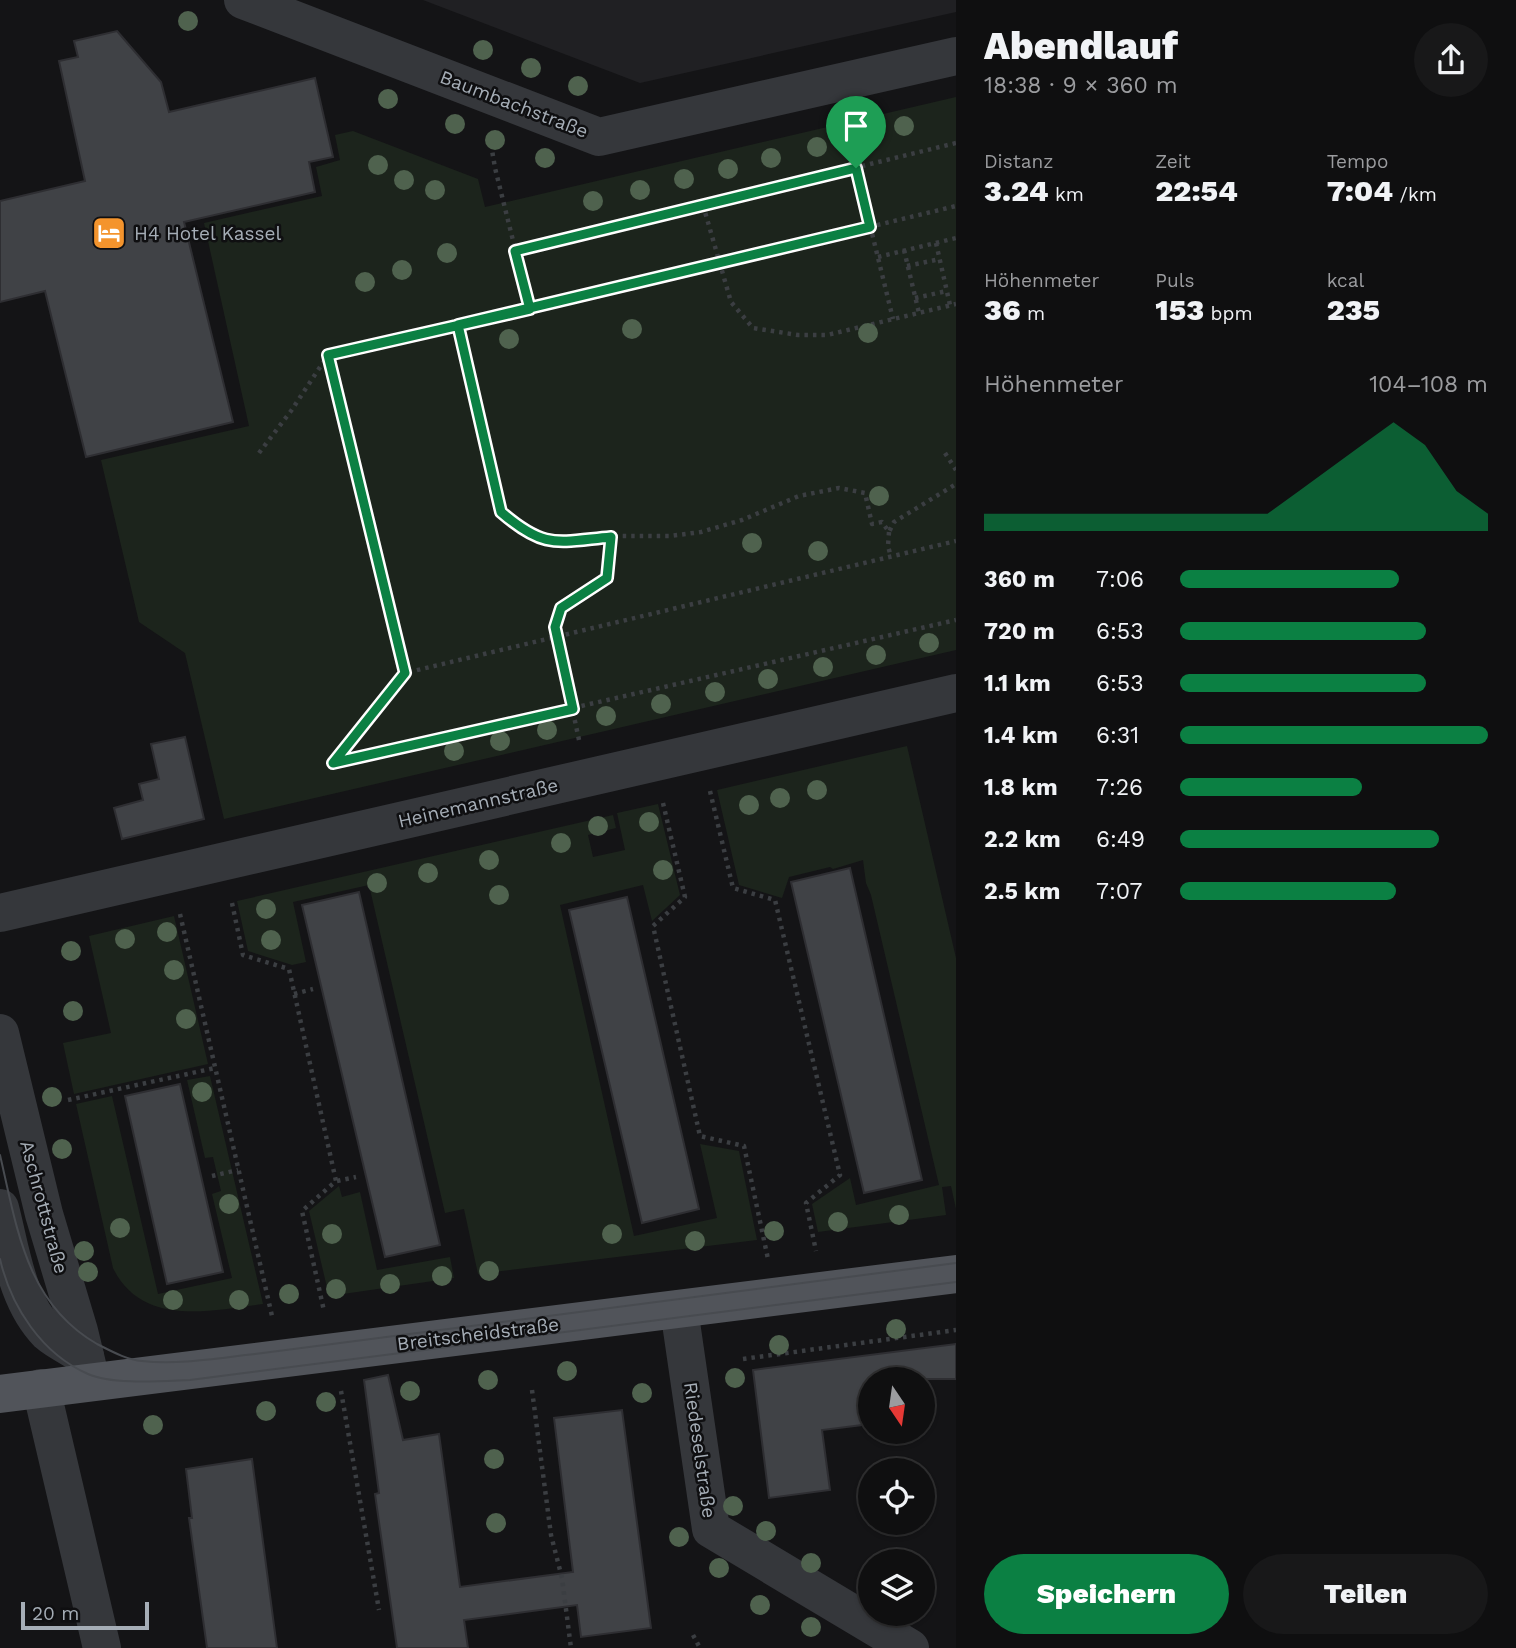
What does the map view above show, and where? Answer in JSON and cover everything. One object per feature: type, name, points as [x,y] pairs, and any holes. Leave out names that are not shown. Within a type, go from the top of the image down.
[{"type":"main road","name":"Breitscheidstraße","points":[[0,1394],[41,1388],[88,1368],[679,1309],[956,1274]]},
{"type":"street","name":"Baumbachstraße","points":[[243,0],[599,137],[956,56]]},
{"type":"street","name":"Heinemannstraße","points":[[0,913],[956,694]]},
{"type":"street","name":"Aschrottstraße","points":[[0,1033],[44,1214],[88,1368]]},
{"type":"street","points":[[0,1208],[20,1287],[35,1315],[50,1335],[88,1368]]},
{"type":"street","name":"Riedeselstraße","points":[[679,1309],[711,1529],[910,1648]]},
{"type":"street","points":[[41,1388],[102,1648]]},
{"type":"path","points":[[515,251],[956,143]]},
{"type":"path","points":[[492,150],[530,309]]},
{"type":"path","points":[[856,168],[893,319]]},
{"type":"path","points":[[703,205],[731,302],[754,328],[798,335],[827,335],[953,305],[936,243]]},
{"type":"path","points":[[259,453],[328,355],[956,206]]},
{"type":"path","points":[[878,257],[956,238]]},
{"type":"path","points":[[904,250],[919,313]]},
{"type":"path","points":[[907,266],[940,259]]},
{"type":"path","points":[[915,298],[947,291]]},
{"type":"path","points":[[458,325],[501,512],[525,532],[553,543],[701,532],[742,520],[799,496],[839,488],[865,493],[872,524],[882,522],[889,531]]},
{"type":"path","points":[[328,355],[405,673]]},
{"type":"path","points":[[945,453],[956,470]]},
{"type":"path","points":[[891,557],[888,546],[889,531],[894,523],[956,484]]},
{"type":"path","points":[[581,747],[555,627],[561,608],[607,578],[611,537]]},
{"type":"path","points":[[956,541],[405,673],[333,763],[956,620]]},
{"type":"path","points":[[709,783],[733,888],[775,900],[841,1175],[806,1203],[824,1290]]},
{"type":"path","points":[[661,795],[685,897],[653,926],[700,1136],[744,1146],[776,1297]]},
{"type":"path","points":[[230,895],[243,955],[289,969],[336,1181]]},
{"type":"path","points":[[178,907],[272,1316]]},
{"type":"path","points":[[294,994],[313,989]]},
{"type":"path","points":[[68,1100],[215,1068]]},
{"type":"path","points":[[212,1176],[238,1170]]},
{"type":"path","points":[[324,1309],[302,1210],[336,1181],[356,1177]]},
{"type":"path","points":[[743,1359],[956,1330]]},
{"type":"path","points":[[532,1390],[551,1535],[562,1578],[571,1648]]},
{"type":"path","points":[[345,1413],[379,1610]]},
{"type":"path","points":[[693,1635],[700,1648]]},
{"type":"shaded area","points":[[423,0],[956,0],[956,12],[640,83]]},
{"type":"shaded area","points":[[956,97],[956,650],[224,819],[185,653],[139,622],[101,460],[249,426],[204,223],[322,196],[316,167],[340,160],[335,135],[353,131],[478,179],[485,207]]},
{"type":"shaded area","points":[[907,746],[956,958],[956,1209],[951,1186],[942,1187],[946,1215],[818,1232],[812,1204],[850,1178],[856,1205],[939,1185],[866,883],[863,860],[789,877],[782,898],[739,885],[717,790]]},
{"type":"shaded area","points":[[658,804],[680,895],[652,921],[643,885],[560,905],[634,1236],[717,1218],[700,1144],[739,1151],[757,1240],[478,1274],[464,1209],[445,1213],[369,885],[293,902],[306,962],[292,965],[248,951],[237,901],[613,815],[616,828],[588,835],[593,857],[625,850],[617,813]]},
{"type":"shaded area","points":[[174,916],[208,1064],[74,1094],[63,1043],[111,1033],[89,936]]},
{"type":"shaded area","points":[[210,1076],[263,1304],[221,1310],[179,1311],[141,1300],[126,1287],[113,1268],[76,1104],[112,1096],[158,1294],[232,1278],[212,1194],[221,1191],[213,1157],[205,1158],[187,1080]]},
{"type":"shaded area","points":[[339,1186],[342,1197],[360,1192],[377,1270],[450,1257],[454,1278],[329,1296],[309,1211]]},
{"type":"building","name":"H4 Hotel Kassel","points":[[117,31],[161,82],[169,112],[315,78],[333,157],[309,162],[315,192],[184,222],[233,422],[86,457],[45,291],[0,302],[0,201],[85,181],[59,61],[78,57],[74,41]]},
{"type":"building","points":[[185,737],[204,819],[122,839],[114,808],[143,800],[139,784],[159,779],[151,744]]},
{"type":"building","points":[[850,868],[922,1180],[864,1193],[791,882]]},
{"type":"building","points":[[359,892],[440,1245],[385,1257],[302,905]]},
{"type":"building","points":[[627,897],[699,1209],[642,1223],[569,910]]},
{"type":"building","points":[[180,1084],[223,1272],[167,1284],[125,1096]]},
{"type":"building","points":[[956,1344],[956,1379],[935,1379],[935,1367],[858,1367],[858,1426],[822,1430],[830,1490],[769,1498],[753,1370]]},
{"type":"building","points":[[388,1375],[403,1440],[439,1434],[460,1587],[573,1572],[554,1418],[622,1410],[651,1628],[581,1637],[577,1605],[464,1620],[468,1648],[397,1648],[375,1494],[379,1493],[364,1380]]},
{"type":"building","points":[[252,1459],[277,1648],[207,1648],[189,1518],[192,1518],[186,1469]]},
{"type":"tram line","points":[[0,1155],[12,1210],[28,1262],[54,1307],[73,1327],[97,1344],[125,1357],[142,1361],[184,1362],[255,1354],[956,1263]]},
{"type":"tram line","points":[[0,1259],[5,1277],[21,1311],[31,1327],[56,1354],[88,1374],[111,1380],[138,1382],[190,1380],[956,1282]]},
{"type":"place","name":"H4 Hotel Kassel","points":[[109,233]]},
{"type":"route","points":[[856,168],[515,251],[530,309],[458,325],[328,355],[405,673],[333,763],[573,709],[555,627],[561,608],[607,578],[611,537],[553,543],[525,532],[501,512],[458,325],[530,309],[870,227],[856,168]]}]
